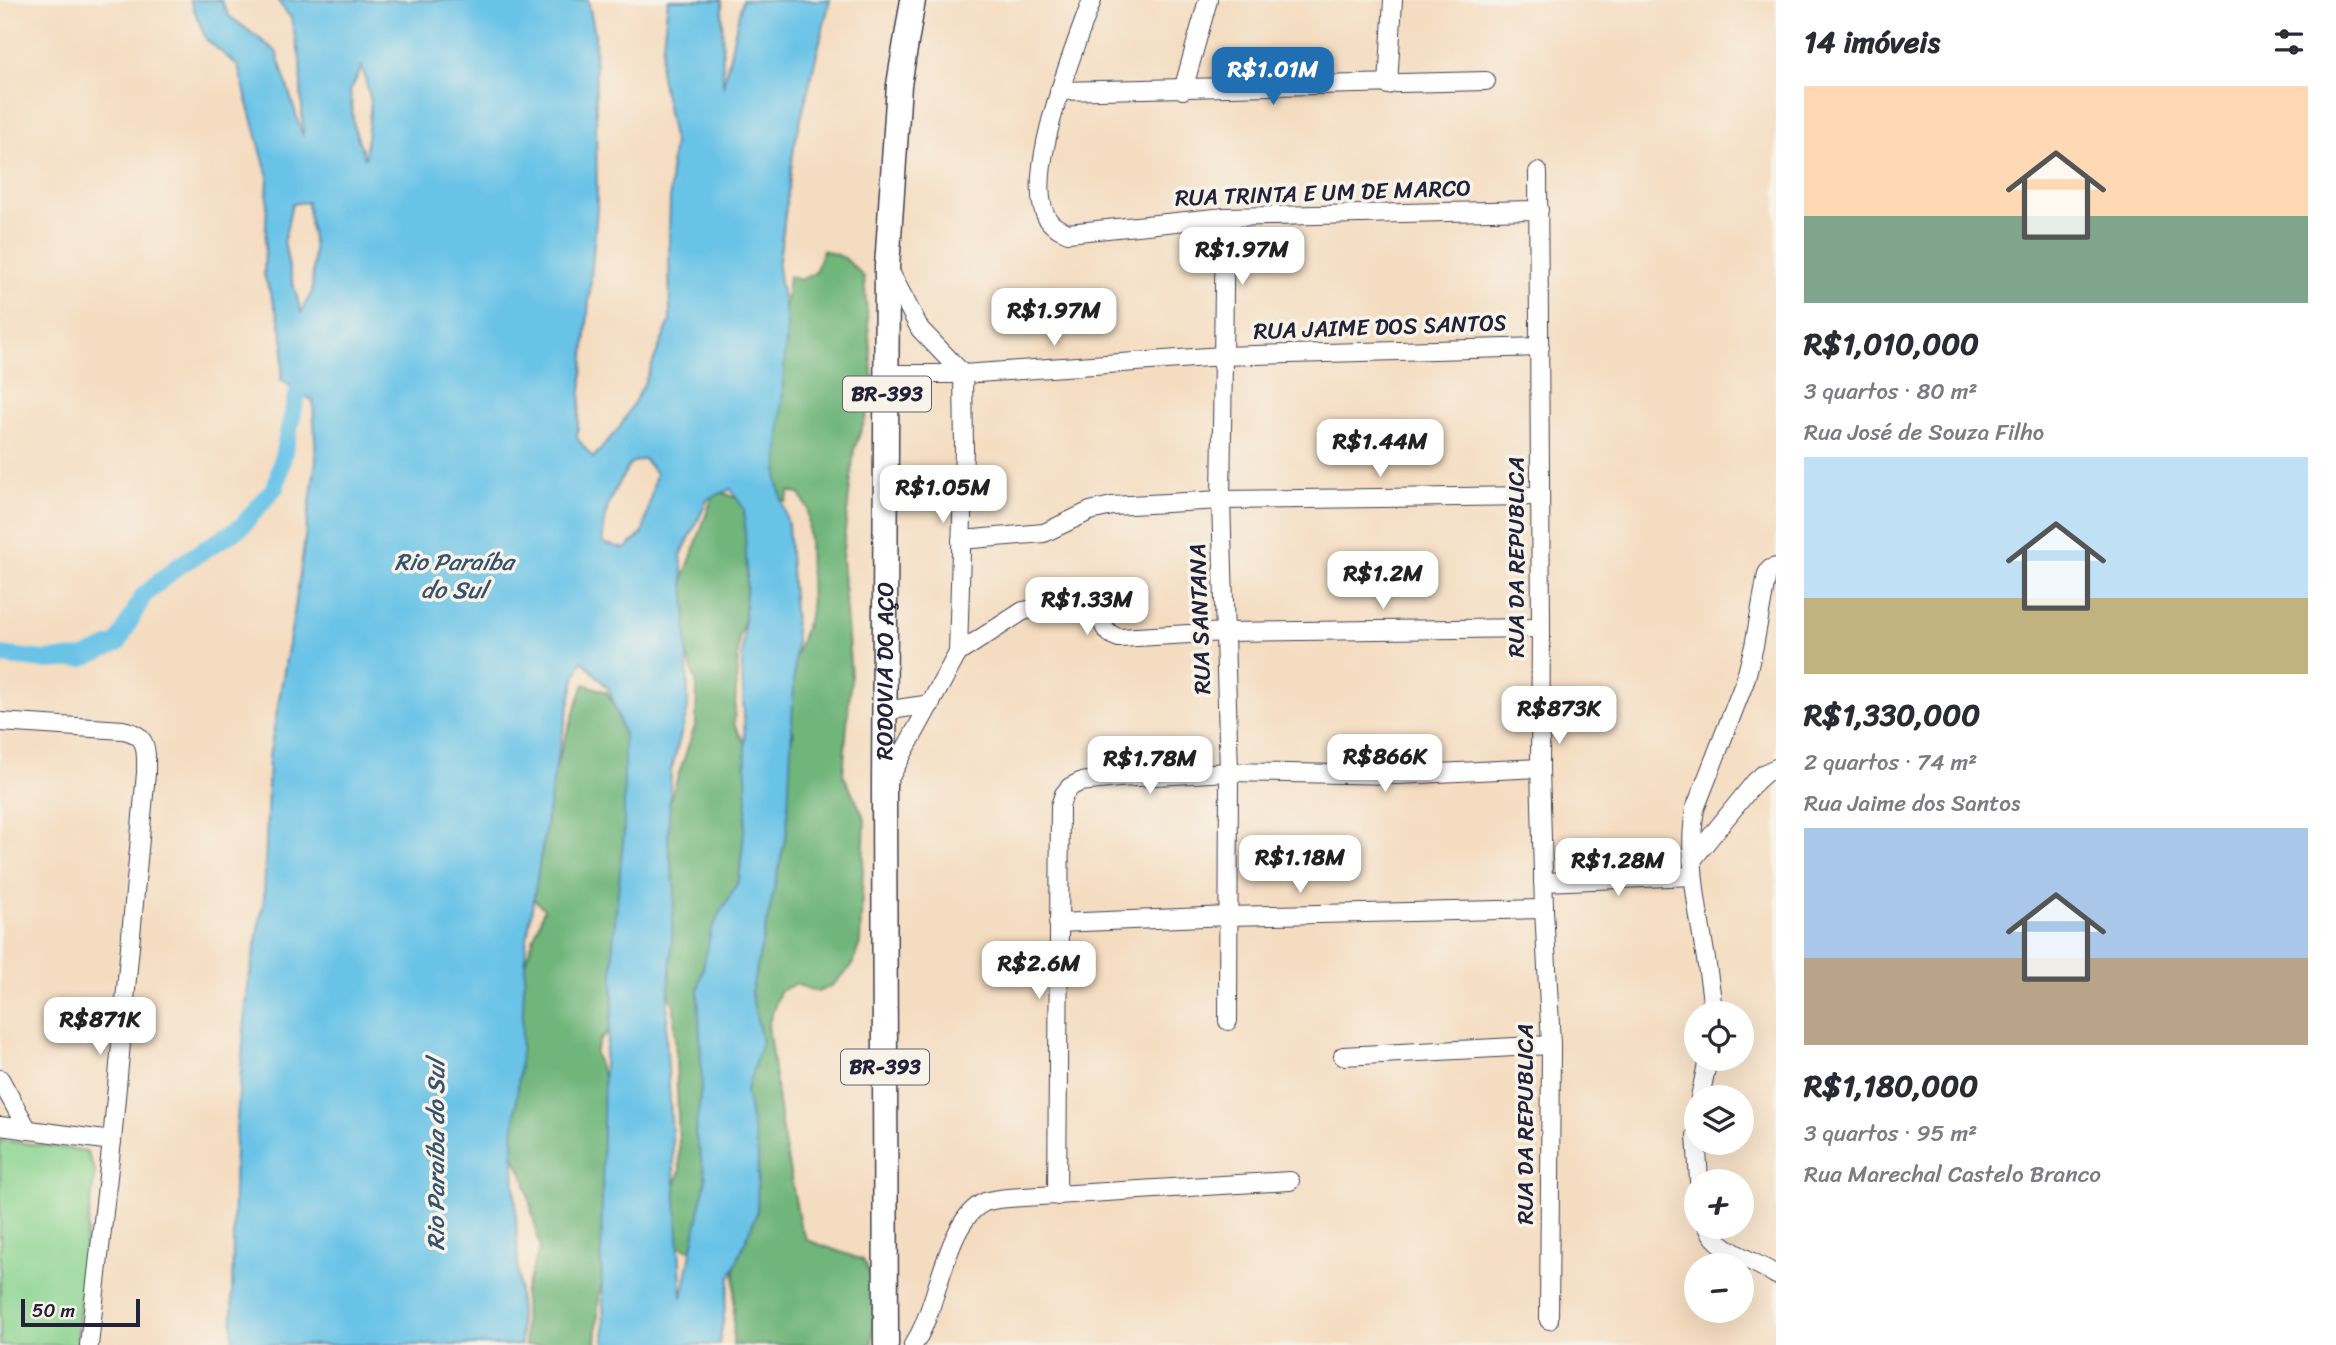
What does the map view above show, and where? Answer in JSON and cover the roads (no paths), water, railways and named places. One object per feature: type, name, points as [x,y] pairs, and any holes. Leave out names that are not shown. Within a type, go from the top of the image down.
[{"type":"highway","name":"RODOVIA DO AÇO","points":[[886,1345],[884,710],[887,267],[899,85],[913,0]]},
{"type":"street","name":"RUA TRINTA E UM DE MARCO","points":[[1092,0],[1059,91],[1046,139],[1042,202],[1047,218],[1060,230],[1068,233],[1225,216],[1539,210]]},
{"type":"street","points":[[1183,90],[1208,0]]},
{"type":"street","points":[[1388,85],[1393,0]]},
{"type":"street","points":[[1059,91],[1486,81]]},
{"type":"street","name":"RUA DA REPUBLICA","points":[[1538,172],[1540,768],[1551,1045],[1549,1320]]},
{"type":"street","name":"RUA SANTANA","points":[[1225,216],[1221,500],[1229,772],[1228,1021]]},
{"type":"street","points":[[884,789],[958,653],[964,449],[963,374],[920,330],[887,267]]},
{"type":"street","name":"RUA JAIME DOS SANTOS","points":[[888,374],[963,374],[1222,356],[1540,347]]},
{"type":"street","points":[[961,540],[1044,533],[1090,511],[1112,506],[1221,500],[1540,496]]},
{"type":"street","points":[[1711,1001],[1692,868],[1695,809],[1745,681],[1767,574],[1770,569],[1776,567]]},
{"type":"street","points":[[958,653],[1023,611],[1087,598],[1096,600],[1101,605],[1103,628],[1109,635],[1119,638],[1226,632],[1541,628]]},
{"type":"street","points":[[884,710],[931,704]]},
{"type":"street","points":[[0,722],[104,727],[133,732],[142,738],[146,748],[146,773],[112,1141],[89,1345]]},
{"type":"street","points":[[1057,1196],[1060,806],[1070,787],[1080,782],[1229,772],[1398,775],[1540,768]]},
{"type":"street","points":[[1543,882],[1692,868],[1755,782],[1776,768]]},
{"type":"street","points":[[1058,923],[1544,909]]},
{"type":"street","points":[[1343,1056],[1551,1045]]},
{"type":"street","points":[[0,1079],[28,1130]]},
{"type":"street","points":[[0,1126],[112,1141]]},
{"type":"street","points":[[913,1345],[960,1229],[972,1212],[984,1203],[997,1199],[1290,1181]]},
{"type":"street","points":[[1715,1239],[1723,1246],[1776,1275]]},
{"type":"water","name":"Rio Paraíba do Sul","points":[[190,0],[221,0],[229,16],[276,51],[303,136],[300,59],[291,18],[277,0],[588,0],[595,34],[597,209],[577,438],[593,458],[620,427],[644,384],[670,321],[669,236],[674,143],[660,71],[668,0],[722,0],[723,87],[742,0],[830,0],[794,147],[778,268],[787,325],[777,480],[788,525],[796,640],[787,831],[751,993],[762,1042],[746,1091],[758,1156],[757,1213],[730,1278],[719,1345],[605,1345],[601,1264],[604,1059],[613,1008],[613,942],[624,832],[624,736],[609,689],[582,660],[575,678],[557,759],[526,944],[521,1053],[513,1138],[521,1345],[233,1345],[235,1144],[248,984],[264,900],[269,757],[295,608],[316,460],[313,401],[281,380],[284,344],[279,319],[264,275],[268,177],[238,66],[206,39]],"holes":[[[362,67],[371,101],[365,159],[354,127],[350,91]],[[307,202],[314,249],[312,292],[301,312],[284,241],[292,204]],[[644,459],[656,473],[643,533],[625,549],[603,543],[603,531],[610,500],[631,463]],[[731,489],[744,509],[747,578],[742,660],[747,804],[739,880],[711,930],[698,991],[702,1083],[695,1134],[706,1178],[682,1298],[666,1037],[675,889],[668,844],[671,771],[688,708],[686,606],[681,555],[708,499]]]},
{"type":"waterway","points":[[0,655],[44,660],[83,658],[118,643],[143,596],[178,566],[241,527],[276,486],[298,391]]}]
